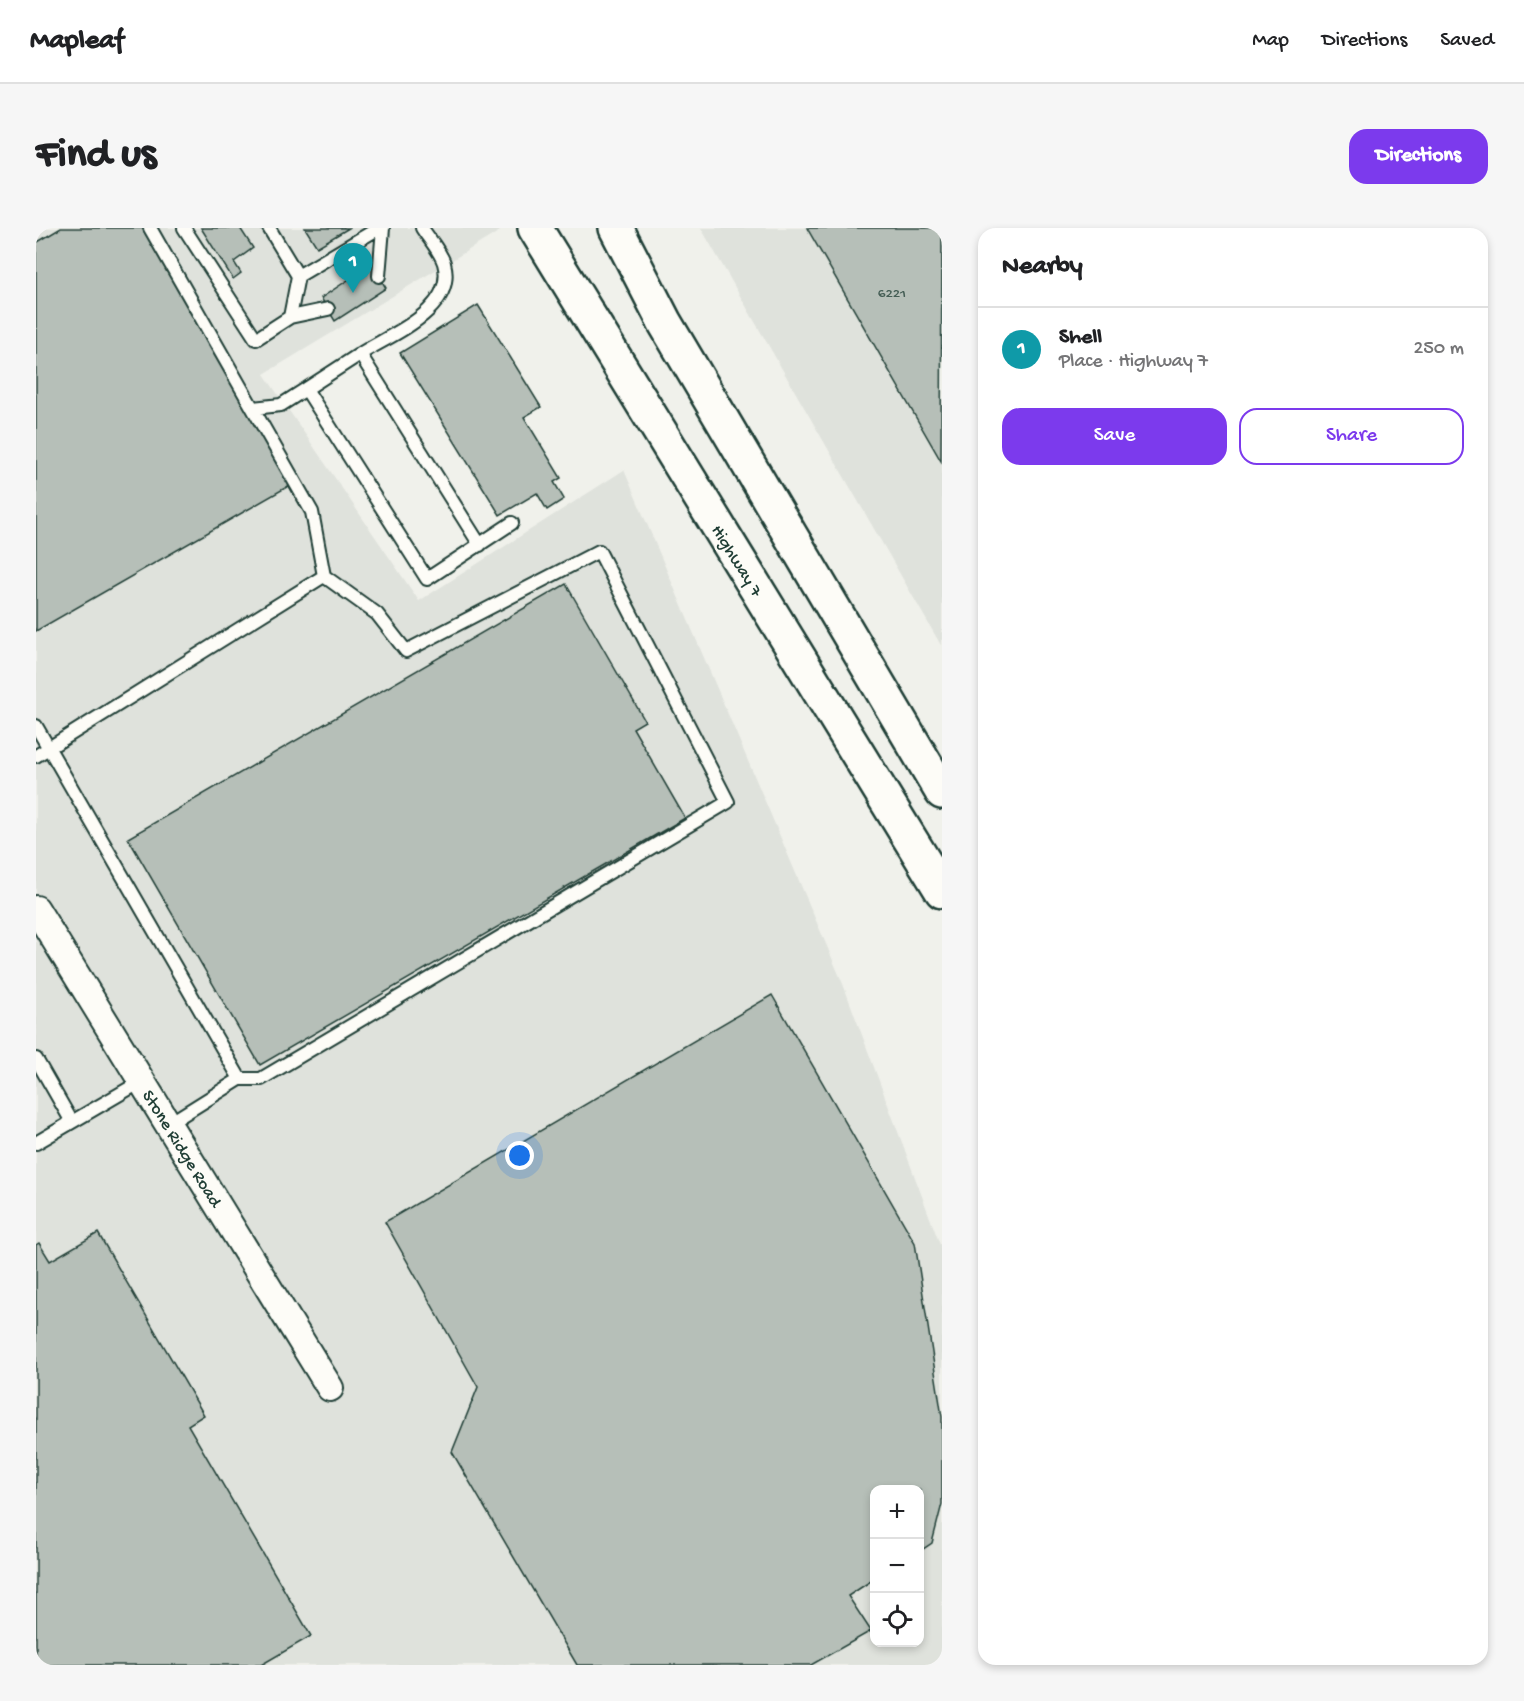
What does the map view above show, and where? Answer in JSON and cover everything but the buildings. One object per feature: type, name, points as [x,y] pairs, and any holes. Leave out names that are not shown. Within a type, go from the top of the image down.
[{"type":"main road","name":"Highway 7","points":[[535,228],[942,891]]},
{"type":"main road","points":[[616,228],[665,322],[942,792]]},
{"type":"street","name":"Stone Ridge Road","points":[[36,909],[330,1388]]},
{"type":"lane","points":[[150,228],[312,512],[324,576],[377,614],[406,651],[598,552],[728,802],[261,1079],[240,1079],[168,1124]]},
{"type":"lane","points":[[184,228],[256,339],[290,317],[328,309]]},
{"type":"lane","points":[[268,228],[298,276],[290,317]]},
{"type":"lane","points":[[298,276],[381,228]]},
{"type":"lane","points":[[379,276],[381,228]]},
{"type":"lane","points":[[253,408],[281,405],[428,311],[438,302],[444,289],[446,275],[443,261],[422,228]]},
{"type":"lane","points":[[360,354],[480,545]]},
{"type":"lane","points":[[306,389],[427,579],[512,523]]},
{"type":"lane","points":[[36,756],[51,749],[324,576]]},
{"type":"lane","points":[[36,726],[240,1079]]},
{"type":"lane","points":[[36,1059],[72,1122]]},
{"type":"lane","points":[[36,1143],[142,1081]]},
{"type":"shaded area","points":[[36,228],[499,228],[500,231],[264,374],[419,601],[624,470],[843,984],[942,1250],[942,1665],[36,1665]]},
{"type":"shaded area","points":[[701,228],[942,228],[942,647]]},
{"type":"place","name":"Shell","points":[[353,293]]}]
